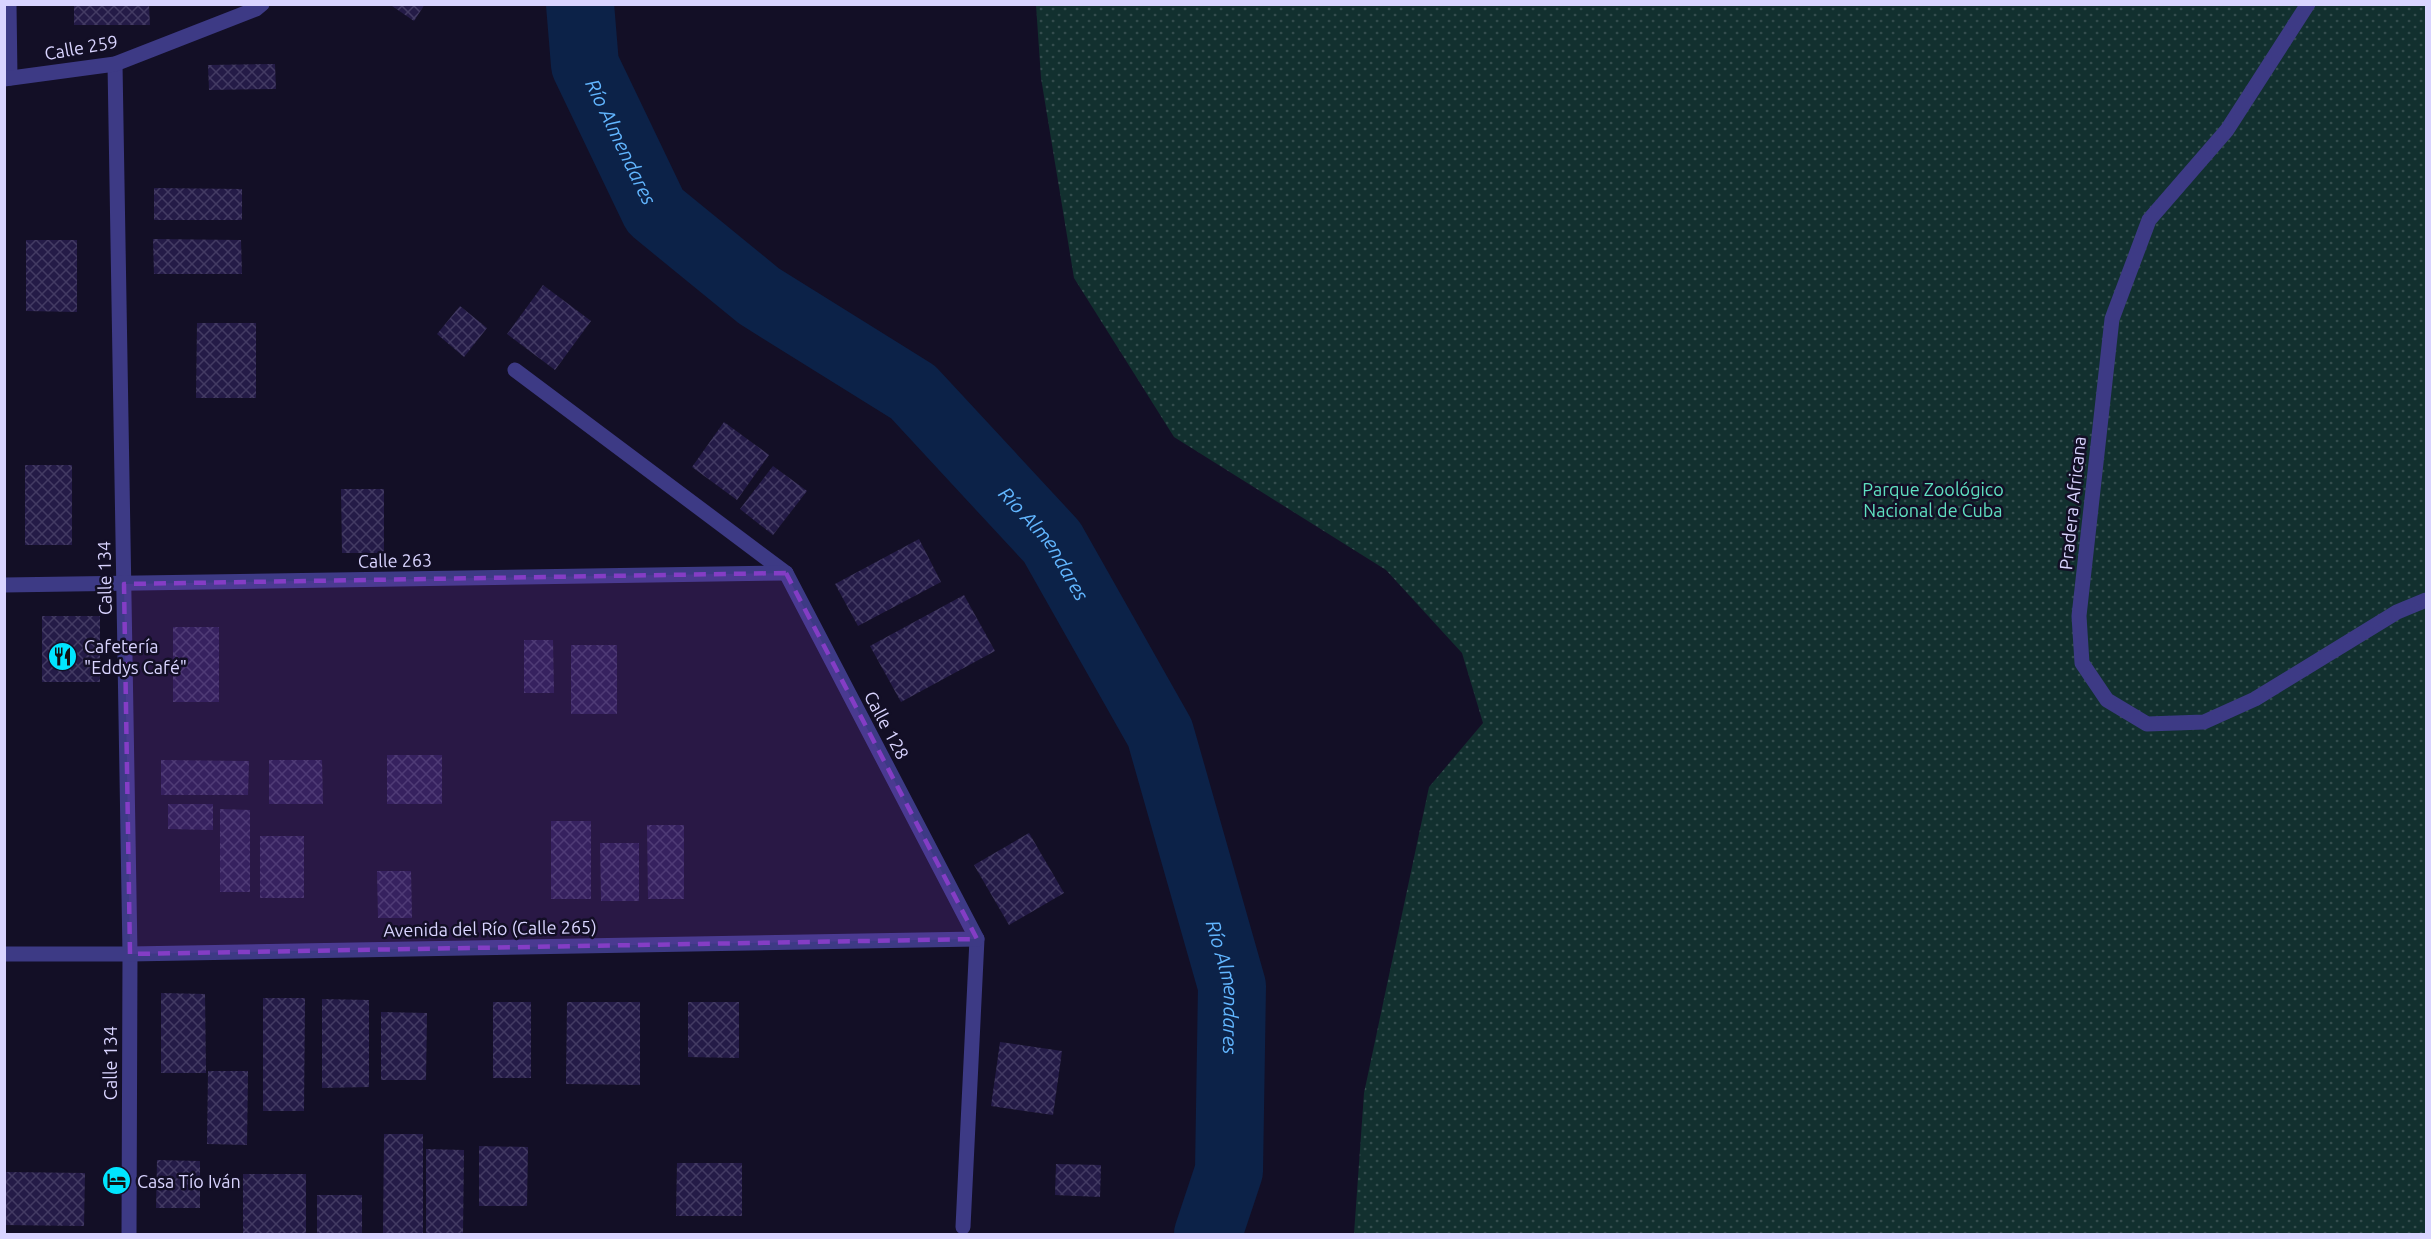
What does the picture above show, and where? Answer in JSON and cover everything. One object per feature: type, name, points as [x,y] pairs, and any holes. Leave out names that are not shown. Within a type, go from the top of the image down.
[{"type":"street","points":[[7,79],[9,4]]},
{"type":"street","name":"Calle 259","points":[[7,79],[114,64],[256,9],[261,4]]},
{"type":"street","name":"Pradera Africana","points":[[2308,4],[2226,130],[2149,220],[2112,319],[2079,616],[2082,663],[2107,700],[2147,724],[2204,722],[2255,699],[2397,612],[2427,600]]},
{"type":"street","name":"Calle 134","points":[[114,64],[130,954],[129,1234]]},
{"type":"street","name":"Calle 128","points":[[515,370],[786,573],[977,939]]},
{"type":"street","name":"Calle 263","points":[[4,585],[786,573]]},
{"type":"street","points":[[963,1227],[977,939]]},
{"type":"street","name":"Avenida del Río (Calle 265)","points":[[4,954],[130,954],[977,939]]},
{"type":"highlighted area","points":[[786,573],[977,939],[130,954],[124,584]]},
{"type":"green space","name":"Parque Zoológico Nacional de Cuba","points":[[1036,5],[2426,5],[2426,1234],[1354,1234],[1364,1093],[1429,787],[1483,723],[1462,653],[1386,570],[1174,437],[1074,278],[1041,78]]},
{"type":"building","points":[[389,4],[425,4],[414,21]]},
{"type":"building","points":[[74,5],[149,5],[150,25],[74,25]]},
{"type":"building","points":[[275,64],[276,89],[209,90],[208,65]]},
{"type":"building","points":[[154,188],[242,189],[242,220],[154,220]]},
{"type":"building","points":[[153,239],[241,240],[242,274],[154,274]]},
{"type":"building","points":[[26,240],[77,240],[77,312],[26,311]]},
{"type":"building","points":[[543,285],[591,321],[555,370],[507,334]]},
{"type":"building","points":[[460,306],[487,328],[464,357],[437,334]]},
{"type":"building","points":[[197,323],[256,323],[256,398],[196,398]]},
{"type":"building","points":[[724,422],[769,455],[737,500],[692,467]]},
{"type":"building","points":[[25,465],[72,465],[72,545],[25,545]]},
{"type":"building","points":[[773,466],[807,491],[773,535],[740,509]]},
{"type":"building","points":[[341,489],[384,489],[384,553],[342,553]]},
{"type":"building","points":[[919,539],[941,582],[858,626],[835,584]]},
{"type":"building","points":[[964,595],[995,651],[901,702],[870,646]]},
{"type":"building","points":[[42,616],[100,616],[100,682],[42,682]]},
{"type":"building","points":[[173,627],[219,627],[219,702],[173,702]]},
{"type":"building","points":[[524,640],[553,640],[554,693],[524,693]]},
{"type":"building","points":[[571,645],[617,645],[617,714],[571,714]]},
{"type":"building","points":[[387,755],[442,755],[442,804],[387,804]]},
{"type":"building","points":[[161,760],[249,761],[248,795],[161,795]]},
{"type":"building","points":[[269,760],[322,760],[323,804],[269,804]]},
{"type":"building","points":[[168,804],[213,804],[213,830],[168,829]]},
{"type":"building","points":[[220,809],[250,810],[250,892],[220,892]]},
{"type":"building","points":[[551,821],[591,821],[591,899],[551,899]]},
{"type":"building","points":[[647,825],[684,825],[684,899],[648,899]]},
{"type":"building","points":[[1029,833],[1064,893],[1009,925],[974,865]]},
{"type":"building","points":[[260,836],[304,836],[304,898],[260,898]]},
{"type":"building","points":[[600,843],[639,843],[639,901],[601,901]]},
{"type":"building","points":[[377,871],[411,871],[412,918],[378,918]]},
{"type":"building","points":[[161,993],[205,994],[206,1073],[161,1073]]},
{"type":"building","points":[[263,998],[305,998],[304,1111],[263,1111]]},
{"type":"building","points":[[322,999],[369,1000],[369,1087],[322,1088]]},
{"type":"building","points":[[493,1002],[531,1002],[531,1078],[493,1078]]},
{"type":"building","points":[[567,1002],[640,1002],[640,1085],[566,1084]]},
{"type":"building","points":[[688,1002],[739,1002],[739,1058],[688,1057]]},
{"type":"building","points":[[381,1012],[427,1013],[426,1080],[381,1080]]},
{"type":"building","points":[[1000,1042],[1062,1051],[1053,1115],[991,1106]]},
{"type":"building","points":[[208,1071],[248,1071],[247,1145],[207,1144]]},
{"type":"building","points":[[384,1134],[423,1134],[423,1234],[383,1234]]},
{"type":"building","points":[[479,1146],[528,1147],[527,1206],[479,1206]]},
{"type":"building","points":[[426,1149],[464,1150],[463,1234],[426,1234]]},
{"type":"building","points":[[157,1160],[200,1161],[200,1208],[156,1208]]},
{"type":"building","points":[[677,1163],[742,1163],[742,1216],[676,1216]]},
{"type":"building","points":[[1056,1164],[1101,1165],[1100,1197],[1055,1195]]},
{"type":"building","points":[[5,1172],[85,1173],[84,1226],[5,1225]]},
{"type":"building","points":[[243,1174],[306,1174],[306,1234],[243,1234]]},
{"type":"building","points":[[317,1195],[362,1195],[362,1234],[317,1234]]},
{"type":"waterway","name":"Río Almendares","points":[[580,4],[585,65],[655,211],[759,296],[913,392],[1052,542],[1160,733],[1232,986],[1229,1171],[1208,1234]]},
{"type":"place","name":"Cafetería \"Eddys Café\"","points":[[63,656]]},
{"type":"place","name":"Casa Tío Iván","points":[[116,1181]]}]
